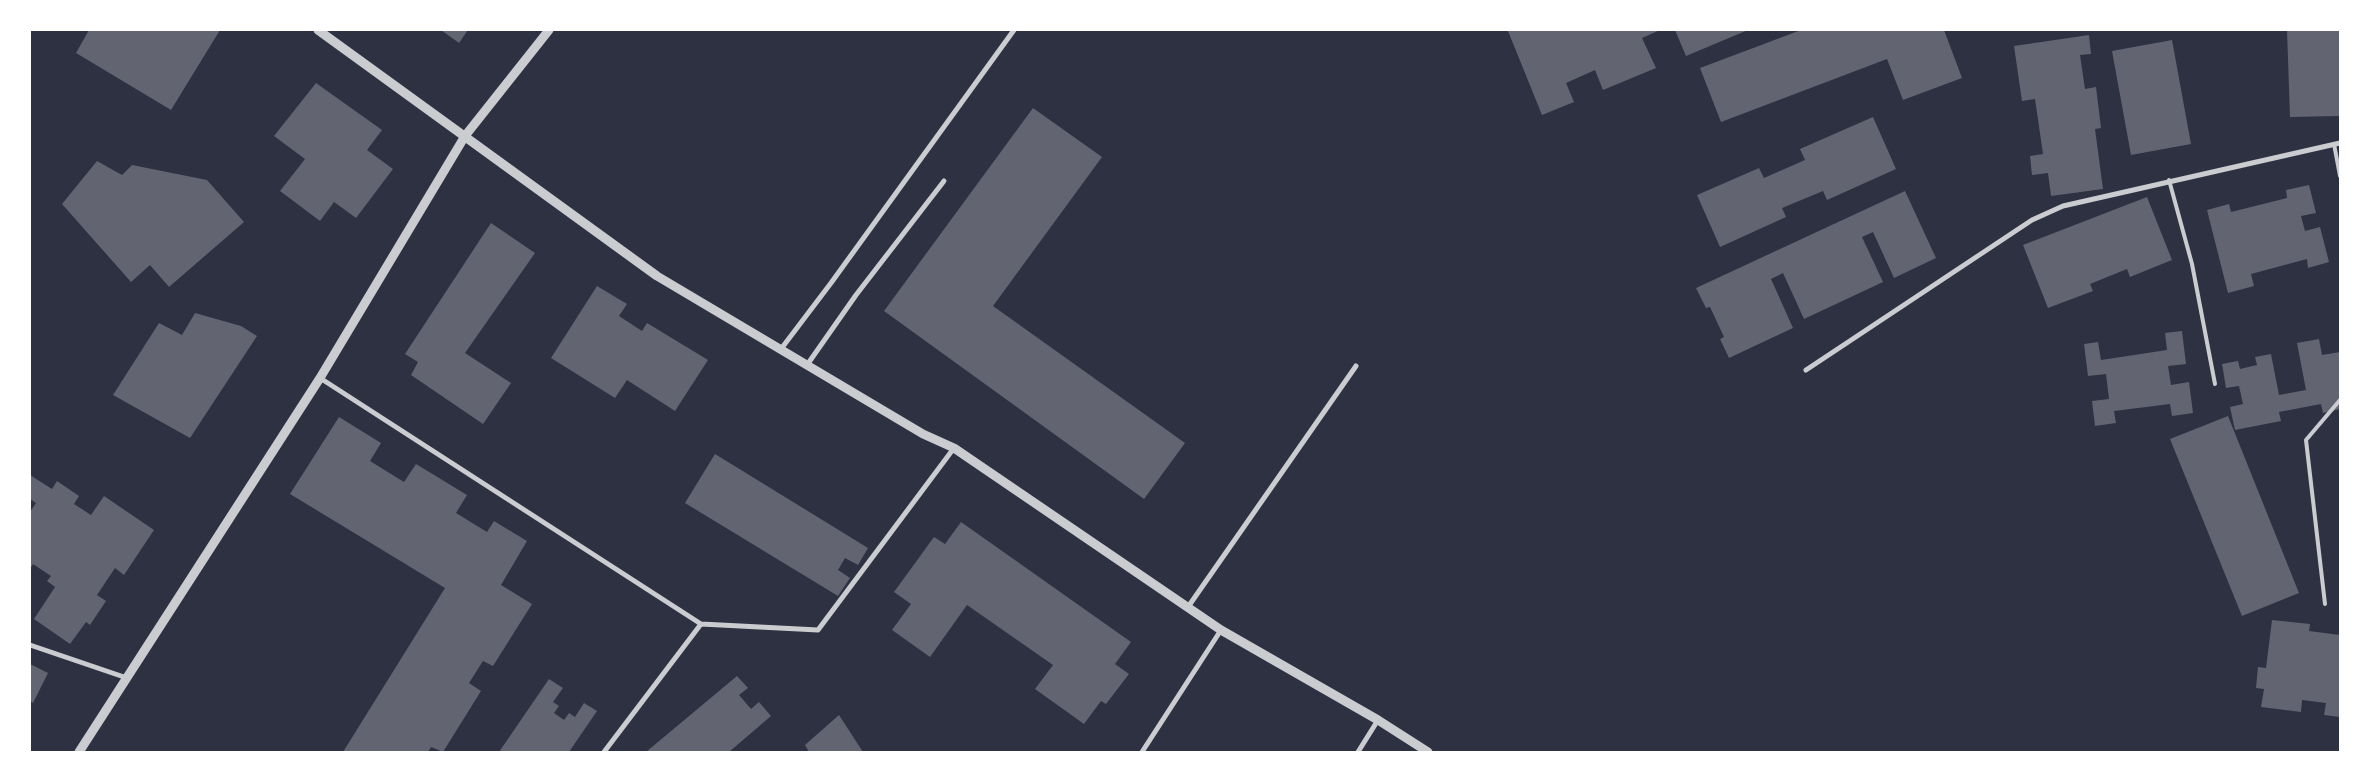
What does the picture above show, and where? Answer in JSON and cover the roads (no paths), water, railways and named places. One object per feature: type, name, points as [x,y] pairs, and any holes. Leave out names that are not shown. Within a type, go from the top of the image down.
[{"type":"street","points":[[318,30],[657,276],[923,434],[954,448],[1221,630],[1378,720],[1428,752]]},
{"type":"street","points":[[79,752],[320,378],[465,136],[549,30]]},
{"type":"street","points":[[781,349],[1014,30]]},
{"type":"street","points":[[1806,370],[2032,220],[2062,206],[2169,180],[2337,144]]},
{"type":"street","points":[[808,365],[856,295],[944,181]]},
{"type":"street","points":[[1188,607],[1356,366]]},
{"type":"street","points":[[320,378],[702,624],[818,630],[954,448]]},
{"type":"street","points":[[604,752],[702,624]]},
{"type":"street","points":[[1142,752],[1221,630]]},
{"type":"street","points":[[30,645],[128,678]]},
{"type":"street","points":[[1358,752],[1378,720]]},
{"type":"lane","points":[[2337,144],[2340,176]]},
{"type":"lane","points":[[2169,180],[2192,264],[2215,384]]},
{"type":"lane","points":[[2326,604],[2306,440],[2340,400]]}]
